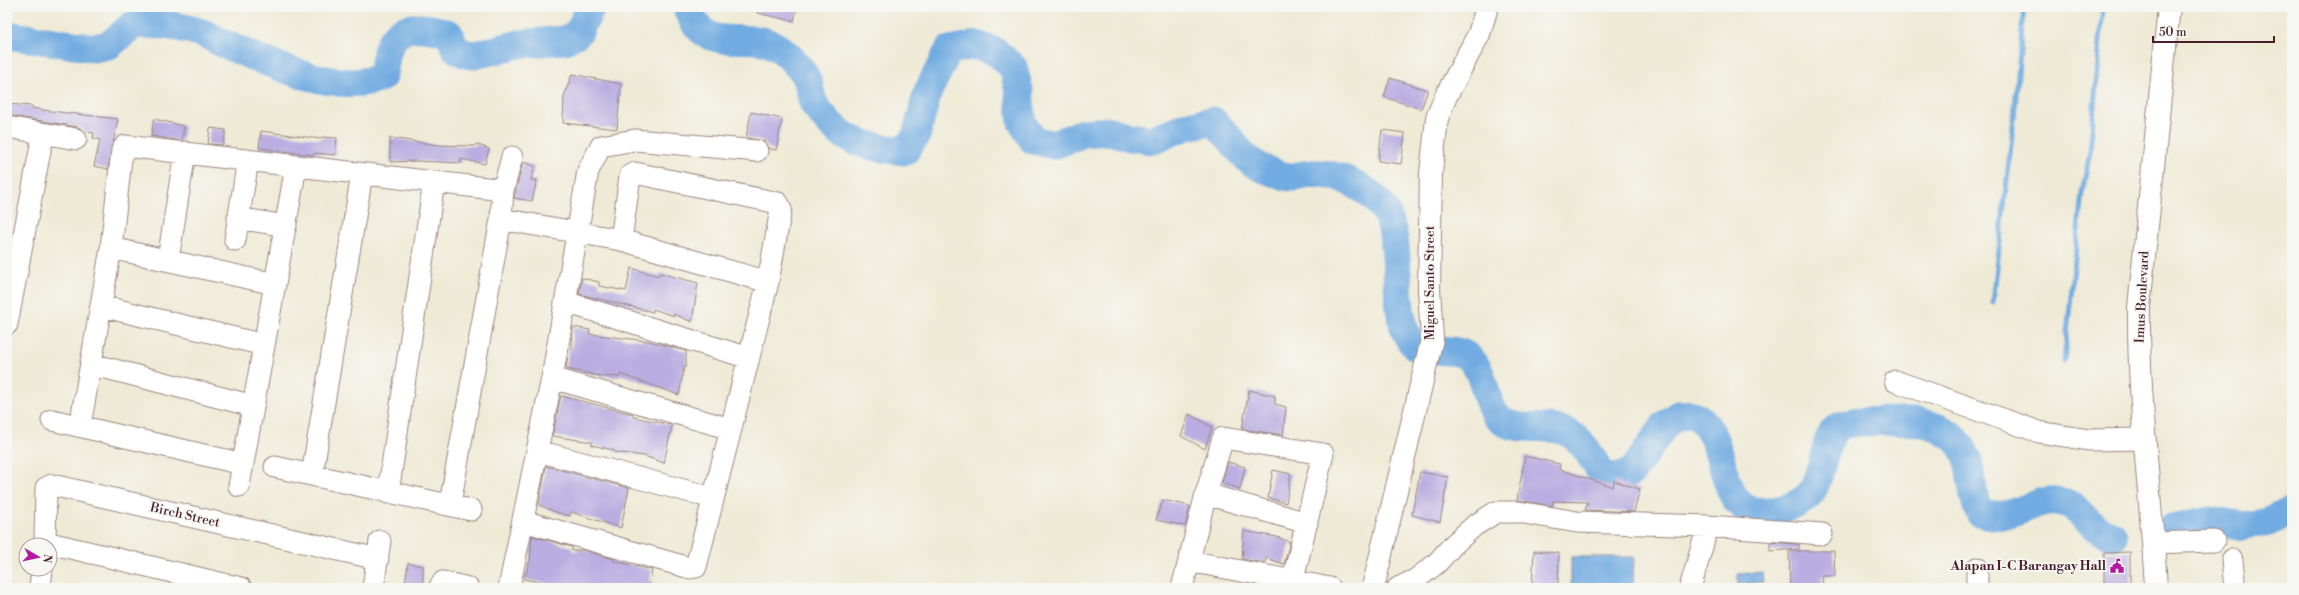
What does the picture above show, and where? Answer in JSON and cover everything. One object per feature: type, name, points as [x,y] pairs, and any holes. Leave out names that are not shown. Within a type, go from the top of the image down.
[{"type":"main road","name":"Miguel Santo Street","points":[[1373,588],[1432,338],[1429,289],[1431,173],[1434,134],[1440,108],[1479,34],[1486,7]]},
{"type":"main road","name":"Imus Boulevard","points":[[2156,588],[2143,439],[2139,357],[2139,307],[2170,7]]},
{"type":"street","points":[[7,127],[43,135],[76,139]]},
{"type":"street","points":[[7,324],[15,242],[43,135]]},
{"type":"street","points":[[509,588],[552,378],[576,231],[588,171],[601,146],[635,140],[757,151]]},
{"type":"street","points":[[80,426],[111,248],[122,150],[128,146],[503,190]]},
{"type":"street","points":[[168,260],[185,152]]},
{"type":"street","points":[[450,504],[501,219],[503,190],[512,157]]},
{"type":"street","points":[[235,240],[248,160]]},
{"type":"street","points":[[239,486],[296,166]]},
{"type":"street","points":[[523,521],[693,568],[696,567],[768,282],[782,208],[778,203],[635,173],[630,176],[621,240]]},
{"type":"street","points":[[312,475],[362,174]]},
{"type":"street","points":[[388,493],[434,182]]},
{"type":"street","points":[[238,218],[286,226]]},
{"type":"street","points":[[501,219],[621,240],[768,282]]},
{"type":"street","points":[[111,248],[275,284]]},
{"type":"street","points":[[565,302],[749,358]]},
{"type":"street","points":[[101,306],[264,345]]},
{"type":"street","points":[[91,364],[253,406]]},
{"type":"street","points":[[552,378],[731,429]]},
{"type":"street","points":[[1895,381],[2039,432],[2089,440],[2143,439]]},
{"type":"street","points":[[52,420],[243,464]]},
{"type":"street","points":[[1182,588],[1206,494],[1223,438],[1323,454],[1291,584]]},
{"type":"street","points":[[538,451],[713,498]]},
{"type":"street","points":[[275,467],[388,493],[450,504],[471,510]]},
{"type":"street","name":"Birch Street","points":[[45,537],[46,488],[52,485],[379,550],[373,588]]},
{"type":"street","points":[[1206,494],[1307,523]]},
{"type":"street","points":[[1398,588],[1415,580],[1437,563],[1474,526],[1496,512],[1519,512],[1576,522],[1708,526],[1822,534]]},
{"type":"street","points":[[1690,588],[1708,526]]},
{"type":"street","points":[[2153,543],[2214,541]]},
{"type":"street","points":[[58,547],[241,588]]},
{"type":"street","points":[[2232,560],[2235,588]]},
{"type":"street","points":[[1189,562],[1291,584],[1330,588]]},
{"type":"street","points":[[40,588],[41,577]]},
{"type":"street","points":[[439,588],[443,582],[468,588]]},
{"type":"water","points":[[1571,557],[1634,557],[1633,588],[1571,588]]},
{"type":"water","points":[[1762,572],[1763,582],[1738,584],[1738,574]]},
{"type":"building","points":[[758,7],[797,7],[794,21],[757,13]]},
{"type":"building","points":[[572,74],[621,84],[617,129],[563,123],[564,97]]},
{"type":"building","points":[[1390,78],[1428,90],[1421,109],[1384,97]]},
{"type":"building","points":[[7,104],[32,106],[32,108],[43,110],[118,119],[108,169],[94,166],[100,140],[93,138],[94,133],[85,132],[78,127],[7,115]]},
{"type":"building","points":[[751,112],[782,119],[776,150],[768,148],[764,141],[746,138]]},
{"type":"building","points":[[154,119],[184,126],[182,141],[151,136]]},
{"type":"building","points":[[210,128],[226,130],[223,145],[208,144]]},
{"type":"building","points":[[1382,130],[1405,133],[1401,164],[1378,161]]},
{"type":"building","points":[[261,131],[321,139],[322,137],[337,138],[335,155],[315,153],[314,155],[259,148]]},
{"type":"building","points":[[390,138],[439,145],[475,146],[476,144],[489,149],[485,164],[461,159],[461,163],[416,161],[390,162]]},
{"type":"building","points":[[523,162],[535,166],[531,180],[537,180],[532,201],[514,198]]},
{"type":"building","points":[[631,268],[659,276],[660,273],[698,283],[692,322],[674,314],[674,316],[653,309],[653,312],[579,294],[582,278],[599,282],[599,286],[626,291]]},
{"type":"building","points":[[573,327],[590,330],[589,334],[648,341],[686,351],[686,367],[684,367],[679,395],[620,374],[620,377],[600,376],[566,369],[569,348],[572,349]]},
{"type":"building","points":[[1249,390],[1275,396],[1275,404],[1286,407],[1283,435],[1242,429]]},
{"type":"building","points":[[561,396],[633,414],[633,417],[672,425],[664,463],[644,456],[614,452],[614,450],[592,445],[592,442],[552,436]]},
{"type":"building","points":[[1189,414],[1212,427],[1205,449],[1181,436]]},
{"type":"building","points":[[1525,456],[1560,464],[1559,469],[1613,487],[1614,481],[1640,489],[1634,512],[1585,510],[1588,502],[1553,501],[1552,506],[1517,500]]},
{"type":"building","points":[[1228,462],[1245,467],[1240,489],[1222,483]]},
{"type":"building","points":[[546,466],[629,488],[621,528],[571,512],[570,516],[558,513],[539,505]]},
{"type":"building","points":[[1273,470],[1291,474],[1286,503],[1268,498]]},
{"type":"building","points":[[1420,472],[1448,477],[1445,494],[1443,493],[1445,495],[1440,522],[1412,515]]},
{"type":"building","points":[[1163,500],[1190,506],[1185,526],[1156,520]]},
{"type":"building","points":[[1244,531],[1277,537],[1290,542],[1284,564],[1266,558],[1265,563],[1242,559]]},
{"type":"building","points":[[532,536],[572,547],[572,551],[583,550],[614,559],[614,561],[652,570],[649,588],[548,588],[549,584],[524,579],[530,560]]},
{"type":"building","points":[[1770,542],[1799,544],[1799,549],[1770,551]]},
{"type":"building","points":[[1534,551],[1559,553],[1558,588],[1532,588]]},
{"type":"building","points":[[1789,551],[1834,551],[1835,576],[1822,576],[1823,588],[1790,588]]},
{"type":"building","name":"Alapan I-C Barangay Hall","points":[[2130,552],[2130,588],[2104,588],[2104,553]]},
{"type":"building","points":[[408,563],[423,566],[423,588],[405,584]]},
{"type":"waterway","points":[[7,35],[94,48],[109,45],[133,25],[150,24],[168,26],[202,33],[262,60],[304,75],[346,83],[365,82],[382,77],[387,52],[392,40],[405,30],[422,28],[449,34],[456,49],[466,54],[475,55],[519,44],[565,40],[578,33],[591,7]]},
{"type":"waterway","points":[[687,7],[695,23],[705,33],[716,38],[765,42],[777,47],[785,53],[807,79],[814,104],[832,126],[850,138],[871,146],[905,151],[916,136],[928,91],[949,50],[976,45],[996,52],[1013,67],[1019,91],[1022,122],[1033,140],[1054,145],[1083,133],[1110,131],[1130,137],[1151,140],[1187,126],[1213,121],[1248,159],[1262,168],[1288,177],[1307,174],[1322,174],[1333,176],[1355,184],[1374,198],[1387,215],[1395,246],[1399,301],[1402,318],[1406,332],[1413,344],[1418,348],[1454,351],[1467,356],[1479,371],[1491,408],[1502,421],[1521,427],[1551,428],[1571,434],[1586,449],[1603,475],[1616,477],[1632,472],[1665,425],[1678,415],[1693,415],[1704,423],[1712,435],[1734,497],[1743,507],[1755,511],[1778,510],[1794,506],[1807,497],[1812,491],[1827,445],[1832,434],[1840,426],[1869,422],[1897,421],[1920,423],[1927,424],[1947,432],[1961,446],[1968,462],[1974,495],[1979,512],[1994,515],[2006,515],[2041,502],[2062,502],[2067,503],[2076,509],[2092,525],[2113,536]]},
{"type":"waterway","points":[[1993,302],[2014,118],[2024,7]]},
{"type":"waterway","points":[[2064,361],[2082,193],[2090,152],[2103,7]]},
{"type":"waterway","points":[[2172,528],[2210,520],[2244,526],[2265,523],[2292,511]]},
{"type":"place","name":"Alapan I-C Barangay Hall","points":[[2117,566]]}]
